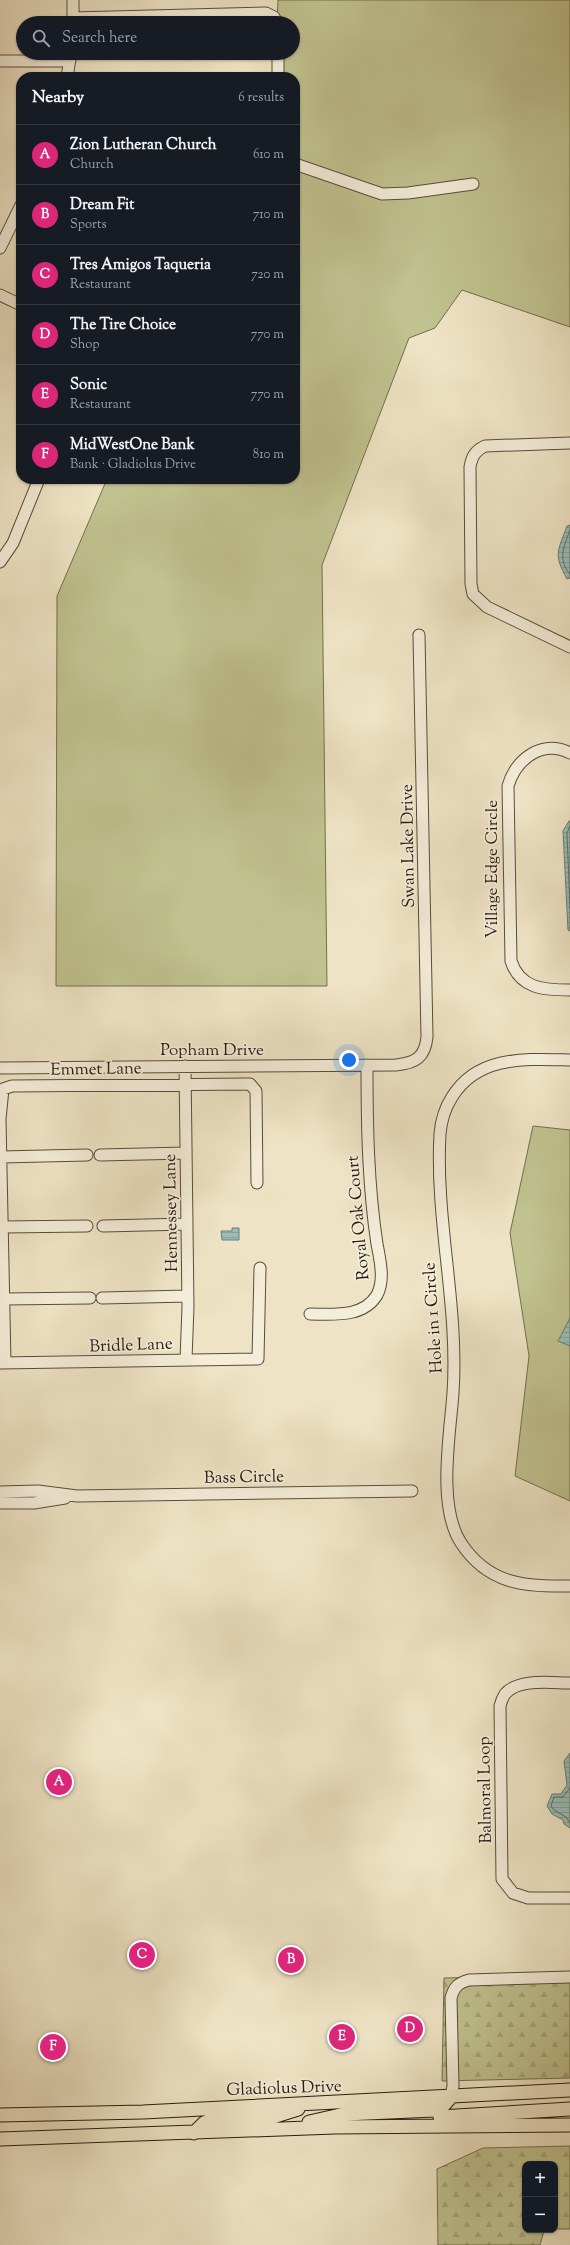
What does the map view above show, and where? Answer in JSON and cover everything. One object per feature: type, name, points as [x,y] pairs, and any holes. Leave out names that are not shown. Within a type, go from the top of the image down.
[{"type":"main road","name":"Gladiolus Drive","points":[[0,2116],[143,2112],[570,2090]]},
{"type":"main road","points":[[280,2130],[345,2114],[434,2110],[443,2106],[451,2097]]},
{"type":"main road","points":[[194,2133],[204,2123],[213,2120],[269,2118],[317,2104]]},
{"type":"main road","points":[[335,2127],[387,2121],[570,2109]]},
{"type":"main road","points":[[0,2139],[335,2127],[570,2125]]},
{"type":"street","points":[[73,0],[73,16]]},
{"type":"street","points":[[202,16],[266,14],[271,16]]},
{"type":"street","points":[[0,61],[18,60]]},
{"type":"street","points":[[68,72],[70,60]]},
{"type":"street","points":[[278,60],[278,72]]},
{"type":"street","points":[[300,166],[382,194],[408,193],[473,184]]},
{"type":"street","points":[[0,248],[16,215]]},
{"type":"street","points":[[0,294],[16,302]]},
{"type":"street","points":[[570,443],[484,446],[477,450],[471,458],[470,467],[471,584],[473,594],[479,601],[491,609],[570,647]]},
{"type":"street","points":[[0,562],[13,543],[37,484]]},
{"type":"street","name":"Swan Lake Drive","points":[[419,635],[428,1036],[426,1047],[422,1056]]},
{"type":"street","name":"Village Edge Circle","points":[[570,753],[552,747],[528,756],[514,770],[508,786],[510,961],[518,976],[532,986],[541,990],[570,990]]},
{"type":"street","name":"Popham Drive","points":[[0,1068],[406,1064],[422,1056]]},
{"type":"street","name":"Hole in 1 Circle","points":[[570,1060],[506,1060],[478,1071],[464,1082],[452,1096],[444,1113],[440,1134],[442,1223],[451,1310],[453,1350],[448,1478],[453,1526],[461,1542],[473,1558],[497,1576],[523,1585],[570,1586]]},
{"type":"street","name":"Royal Oak Court","points":[[310,1314],[354,1312],[370,1302],[380,1286],[381,1268],[369,1182],[367,1065]]},
{"type":"street","name":"Hennessey Lane","points":[[185,1066],[188,1296],[186,1359]]},
{"type":"street","name":"Emmet Lane","points":[[1,1157],[0,1119],[3,1089],[16,1086],[250,1084],[256,1091],[257,1183]]},
{"type":"street","points":[[100,1155],[186,1153]]},
{"type":"street","points":[[3,1363],[4,1299],[1,1157],[87,1155]]},
{"type":"street","points":[[103,1226],[187,1224]]},
{"type":"street","points":[[3,1227],[87,1226]]},
{"type":"street","name":"Bridle Lane","points":[[3,1363],[156,1362],[186,1359],[258,1359],[260,1268]]},
{"type":"street","points":[[4,1299],[188,1296]]},
{"type":"street","name":"Bass Circle","points":[[0,1492],[38,1491],[77,1496],[412,1491]]},
{"type":"street","name":"Bass Circle","points":[[0,1503],[34,1503],[77,1496]]},
{"type":"street","name":"Balmoral Loop","points":[[570,1683],[537,1683],[515,1686],[505,1694],[500,1706],[502,1879],[513,1893],[528,1898],[570,1898]]},
{"type":"street","points":[[451,2097],[453,2086],[451,1998],[453,1989],[460,1982],[469,1980],[570,1977]]},
{"type":"green space","points":[[278,0],[570,0],[570,327],[462,290],[435,328],[409,338],[322,565],[327,986],[56,986],[57,596],[105,484],[300,484],[300,72],[273,72],[274,60],[300,60],[300,16],[277,16]]},
{"type":"green space","points":[[533,1126],[570,1130],[570,1501],[515,1476],[529,1356],[510,1233]]},
{"type":"green space","points":[[570,1975],[570,2078],[442,2081],[444,1978]]},
{"type":"green space","points":[[570,2146],[570,2229],[558,2229],[558,2161],[522,2161],[522,2233],[543,2233],[540,2245],[438,2245],[437,2169],[483,2148]]},
{"type":"water","points":[[570,525],[570,578],[567,579],[558,558],[558,552],[567,526]]},
{"type":"water","points":[[569,821],[570,931],[568,930],[563,831]]},
{"type":"water","points":[[232,1228],[239,1228],[239,1240],[222,1240],[221,1231],[232,1231]]},
{"type":"water","points":[[570,1318],[570,1346],[558,1341]]},
{"type":"water","points":[[570,1753],[570,1828],[564,1824],[563,1820],[552,1814],[547,1806],[552,1794],[561,1794],[567,1785],[564,1761]]},
{"type":"place","name":"Zion Lutheran Church","points":[[59,1782]]},
{"type":"place","name":"Tres Amigos Taqueria","points":[[142,1955]]},
{"type":"place","name":"Dream Fit","points":[[291,1960]]},
{"type":"place","name":"The Tire Choice","points":[[410,2029]]},
{"type":"place","name":"Sonic","points":[[342,2037]]},
{"type":"place","name":"MidWestOne Bank","points":[[53,2047]]}]
